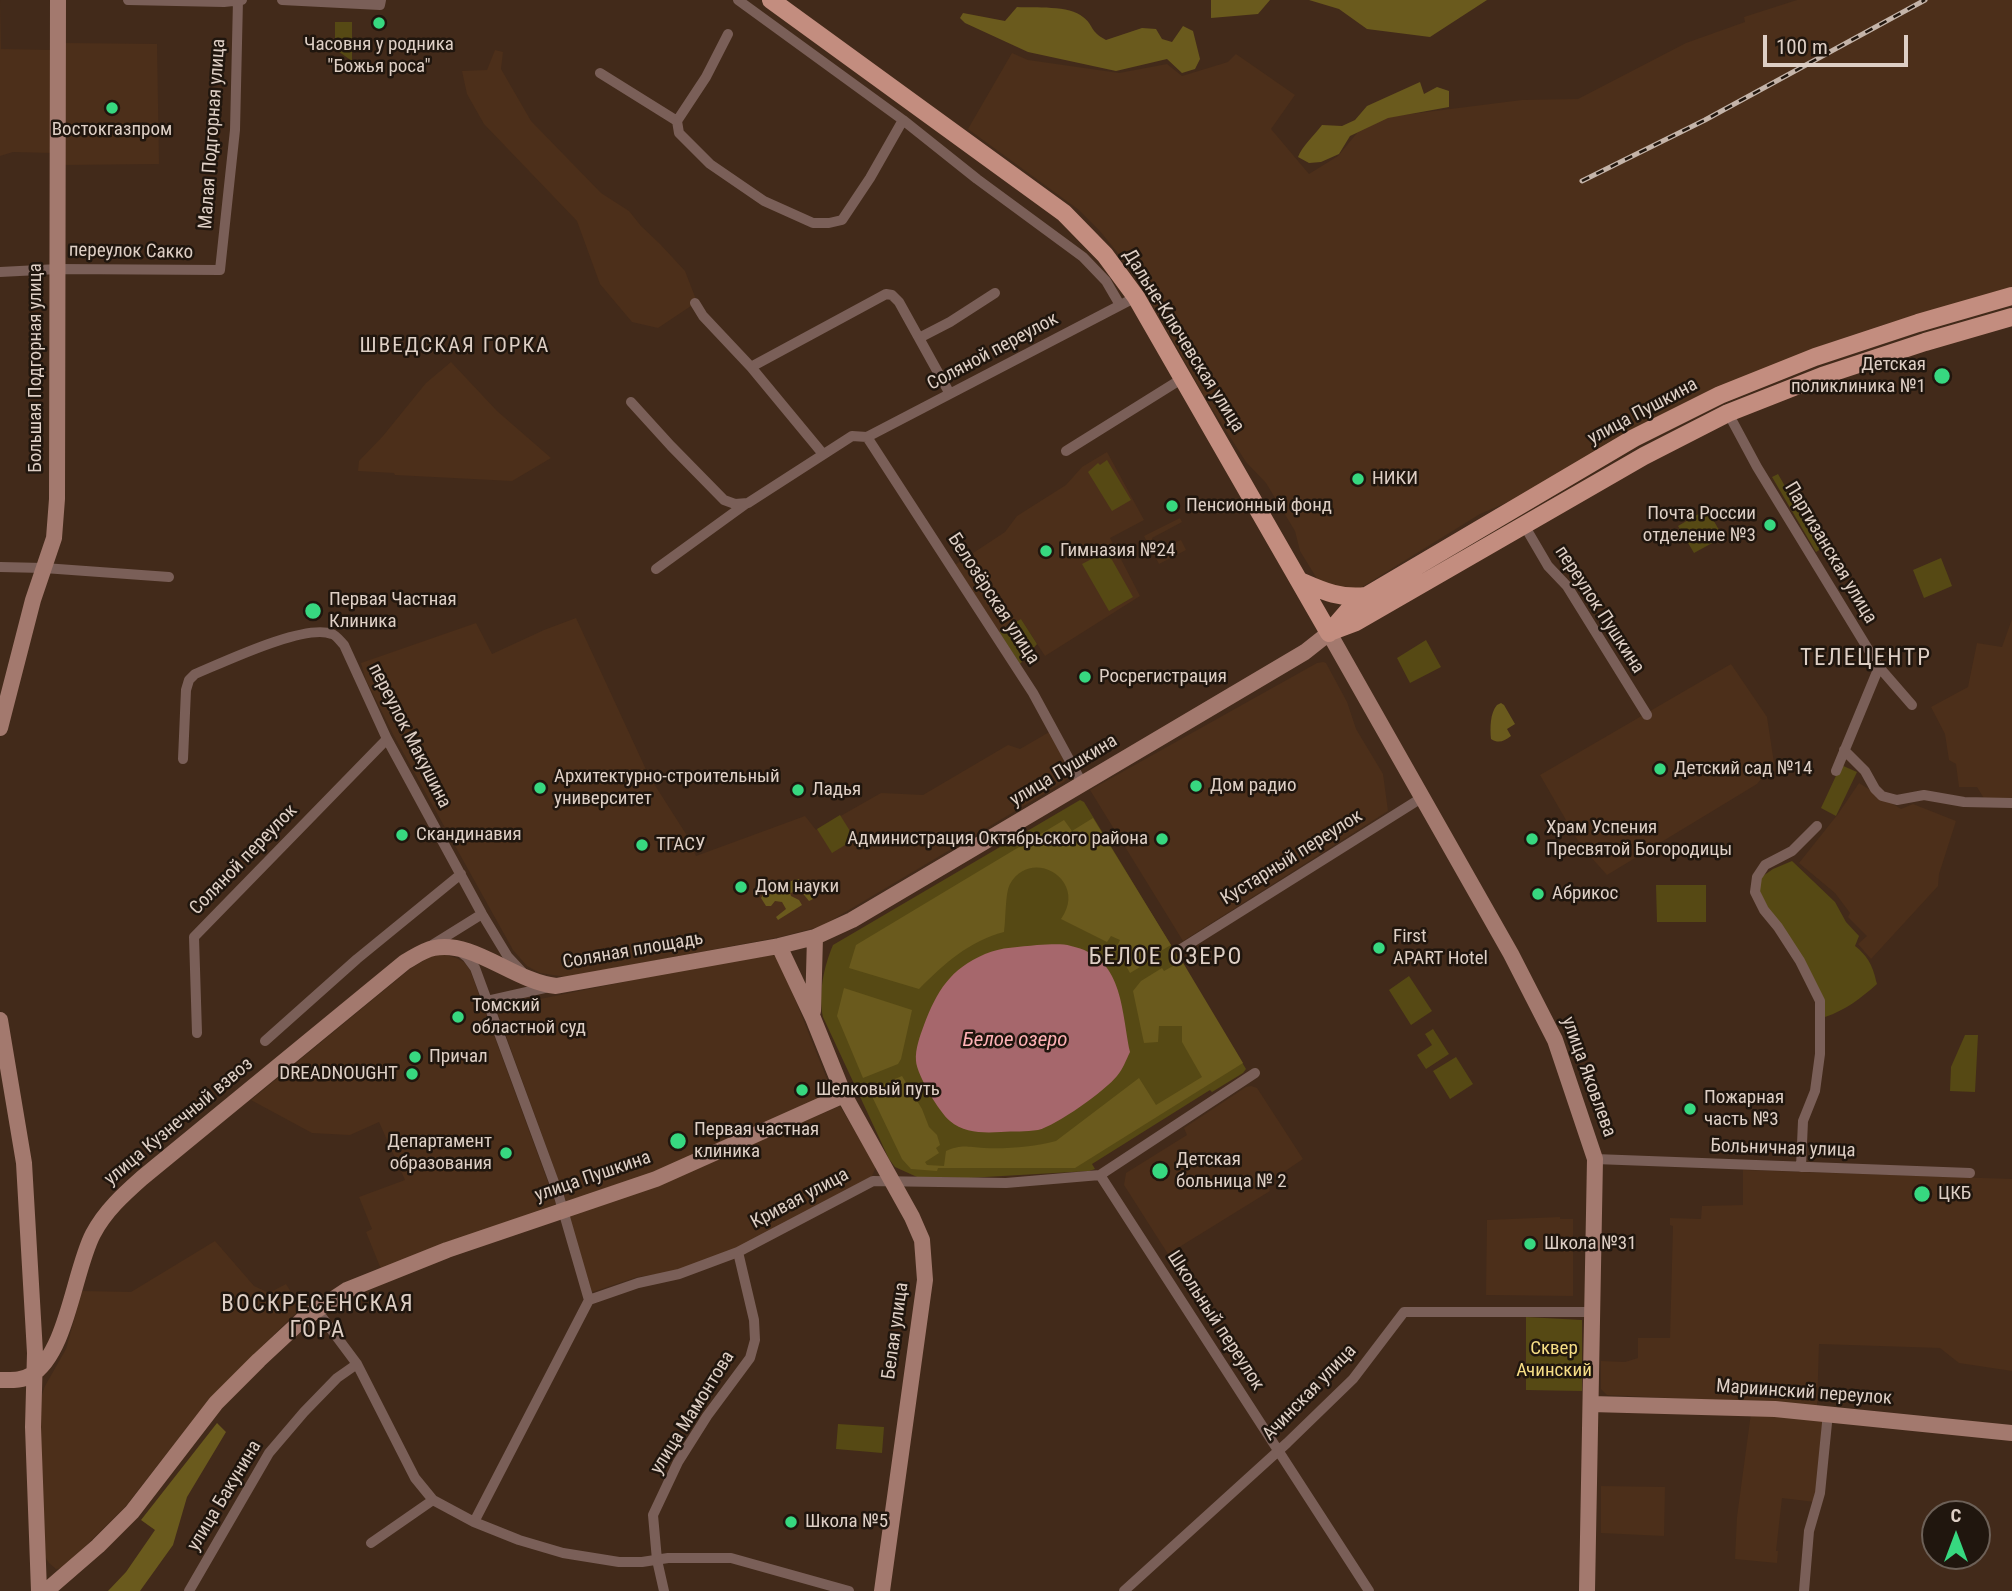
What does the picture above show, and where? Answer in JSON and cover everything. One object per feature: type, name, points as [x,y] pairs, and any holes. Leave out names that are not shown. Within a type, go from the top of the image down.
[{"type":"main road","name":"Дальне-Ключевская улица","points":[[771,0],[1064,213],[1105,255],[1128,301],[1183,379],[1329,633]]},
{"type":"main road","name":"улица Пушкина","points":[[1329,633],[1348,611],[1368,595],[1634,438],[1720,395],[1828,353],[2012,296]]},
{"type":"main road","name":"улица Пушкина","points":[[1329,633],[1356,622],[1644,456],[1728,413],[1822,376],[2012,317]]},
{"type":"main road","points":[[1300,580],[1337,596],[1368,595]]},
{"type":"street","name":"Большая Подгорная улица","points":[[0,728],[33,600],[54,538],[57,499],[58,0]]},
{"type":"street","points":[[128,0],[240,0]]},
{"type":"street","name":"Малая Подгорная улица","points":[[220,270],[234,130],[240,0]]},
{"type":"street","points":[[282,0],[381,3]]},
{"type":"street","points":[[738,0],[903,120],[977,179],[1083,257],[1128,301]]},
{"type":"street","points":[[728,34],[706,77],[677,121],[679,133],[710,164],[764,201],[813,223],[842,220],[903,120]]},
{"type":"street","points":[[600,73],[677,121]]},
{"type":"street","name":"переулок Сакко","points":[[0,272],[58,269],[220,270]]},
{"type":"street","points":[[919,338],[950,322],[995,292]]},
{"type":"street","points":[[751,367],[886,294],[892,295],[899,302],[950,394]]},
{"type":"street","name":"Соляной переулок","points":[[656,569],[748,503],[852,436],[867,437],[1128,301]]},
{"type":"street","points":[[695,303],[703,316],[751,367],[823,454]]},
{"type":"street","points":[[1066,451],[1183,379]]},
{"type":"street","points":[[631,402],[724,500],[735,504],[748,503]]},
{"type":"street","name":"Партизанская улица","points":[[1728,413],[1757,467],[1879,667],[1912,705]]},
{"type":"street","name":"Белозёрская улица","points":[[867,437],[951,564],[1054,730],[1083,785]]},
{"type":"street","name":"переулок Пушкина","points":[[1524,525],[1548,566],[1567,586],[1647,715]]},
{"type":"street","points":[[0,567],[169,577]]},
{"type":"street","name":"переулок Макушина","points":[[183,759],[189,680],[195,674],[262,647],[310,632],[332,634],[344,645],[387,739],[482,915],[508,957],[533,981]]},
{"type":"street","name":"улица Пушкина","points":[[779,946],[815,937],[852,920],[1305,652],[1329,633]]},
{"type":"street","name":"улица Яковлева","points":[[1329,633],[1511,954],[1555,1040],[1595,1159],[1587,1591]]},
{"type":"street","points":[[1836,771],[1879,667]]},
{"type":"street","name":"Соляной переулок","points":[[197,1033],[194,937],[387,739]]},
{"type":"street","points":[[1844,750],[1865,771],[1882,796],[1897,800],[1924,795],[1964,802],[2012,803]]},
{"type":"street","name":"Кустарный переулок","points":[[1181,949],[1423,797]]},
{"type":"street","points":[[1801,1167],[1803,1121],[1815,1091],[1820,1054],[1820,1001],[1800,961],[1764,910],[1755,892],[1757,877],[1765,865],[1792,851],[1816,826]]},
{"type":"street","points":[[265,1041],[357,959],[461,874]]},
{"type":"street","points":[[418,954],[482,915]]},
{"type":"street","points":[[813,1018],[815,937]]},
{"type":"street","points":[[779,946],[813,1018],[844,1095]]},
{"type":"street","name":"Соляная площадь","points":[[418,954],[431,948],[447,947],[473,953],[533,981],[556,986],[779,946]]},
{"type":"street","points":[[447,947],[467,957],[475,968],[558,1193],[589,1300],[474,1522]]},
{"type":"street","name":"улица Кузнечный взвоз","points":[[34,1373],[55,1345],[92,1235],[114,1204],[142,1178],[418,954]]},
{"type":"street","points":[[487,1001],[556,986]]},
{"type":"street","points":[[0,1020],[7,1095],[24,1163],[34,1373],[33,1427],[39,1591]]},
{"type":"street","name":"Кривая улица","points":[[589,1300],[638,1283],[679,1274],[738,1252],[873,1181],[890,1179],[949,1183],[1006,1182],[1100,1175],[1255,1073]]},
{"type":"street","name":"улица Пушкина","points":[[46,1591],[132,1512],[216,1403],[259,1360],[316,1310],[356,1286],[447,1250],[656,1179],[844,1095]]},
{"type":"street","name":"Белая улица","points":[[844,1095],[922,1240],[925,1280],[882,1591]]},
{"type":"street","name":"Больничная улица","points":[[1595,1159],[1970,1173]]},
{"type":"street","name":"Школьный переулок","points":[[1100,1175],[1369,1591]]},
{"type":"street","name":"улица Мамонтова","points":[[664,1591],[657,1560],[653,1515],[678,1462],[750,1357],[755,1340],[754,1320],[738,1252]]},
{"type":"street","points":[[316,1310],[357,1364],[415,1478],[433,1500],[474,1522],[519,1540],[563,1553],[619,1562],[731,1558],[849,1591]]},
{"type":"street","name":"Ачинская улица","points":[[1124,1591],[1278,1452],[1353,1379],[1404,1312],[1594,1312]]},
{"type":"street","name":"улица Бакунина","points":[[190,1591],[269,1453],[329,1387],[357,1364]]},
{"type":"street","points":[[0,1380],[20,1379],[34,1373]]},
{"type":"street","name":"Мариинский переулок","points":[[1591,1404],[1763,1408],[2012,1433]]},
{"type":"street","points":[[1804,1591],[1809,1531],[1820,1493],[1828,1413]]},
{"type":"street","points":[[371,1543],[433,1500]]},
{"type":"shaded area","points":[[0,0],[1,49],[53,50],[53,153],[13,152],[0,156]]},
{"type":"shaded area","points":[[1211,0],[1270,0],[1258,14],[1211,18]]},
{"type":"shaded area","points":[[1309,0],[1487,0],[1430,37],[1367,29],[1339,9]]},
{"type":"shaded area","points":[[1797,0],[2012,0],[2012,288],[1826,344],[1663,414],[1508,502],[1480,514],[1354,592],[1319,582],[1300,551],[1295,531],[1266,483],[1246,462],[1204,396],[1131,269],[1099,230],[1079,210],[968,129],[1012,53],[1028,60],[1119,73],[1167,64],[1182,76],[1228,62],[1236,54],[1295,95],[1271,129],[1309,174],[1338,156],[1362,127],[1387,117],[1522,100],[1578,99],[1686,43],[1745,22],[1744,17]]},
{"type":"shaded area","points":[[1017,7],[1042,7],[1077,13],[1106,40],[1142,28],[1156,29],[1162,39],[1172,42],[1183,26],[1193,31],[1200,59],[1195,69],[1182,73],[1167,59],[1116,71],[1028,52],[965,23],[960,18],[963,13],[1005,21]]},
{"type":"shaded area","points":[[64,43],[157,44],[159,164],[62,165]]},
{"type":"shaded area","points":[[495,50],[503,52],[501,69],[531,121],[601,193],[629,211],[685,271],[697,302],[658,328],[632,322],[600,284],[577,221],[484,124],[467,94],[462,71],[487,70]]},
{"type":"shaded area","points":[[1420,82],[1424,94],[1437,87],[1449,91],[1449,107],[1388,118],[1350,136],[1339,154],[1321,162],[1309,163],[1298,157],[1322,125],[1342,126],[1355,120],[1367,106]]},
{"type":"shaded area","points":[[451,362],[497,411],[551,458],[512,481],[358,471],[359,461],[426,383]]},
{"type":"shaded area","name":"Гимназия №24","points":[[1107,452],[1144,520],[1110,538],[1140,596],[1045,656],[1021,619],[999,632],[955,565],[1005,532],[1017,516],[1066,485],[1082,467]]},
{"type":"shaded area","points":[[1180,518],[1182,522],[1152,538],[1158,549],[1181,540],[1186,550],[1159,564],[1144,536]]},
{"type":"shaded area","name":"Архитектурно-строительный университет","points":[[576,618],[649,776],[686,834],[696,856],[805,816],[816,830],[881,793],[923,795],[1008,745],[1020,749],[1051,731],[1070,775],[1064,782],[822,926],[780,937],[566,977],[540,973],[527,966],[513,950],[394,736],[366,680],[361,663],[476,623],[492,654]]},
{"type":"shaded area","points":[[2012,619],[2012,799],[1985,800],[1977,787],[1959,787],[1956,764],[1949,760],[1945,734],[1931,707],[1968,687],[1977,643],[2002,647]]},
{"type":"shaded area","points":[[1323,662],[1347,702],[1356,729],[1383,774],[1388,811],[1183,941],[1090,790]]},
{"type":"shaded area","name":"Детский сад №14","points":[[1731,664],[1767,717],[1774,763],[1757,784],[1607,875],[1581,846],[1540,775]]},
{"type":"shaded area","points":[[1501,703],[1515,724],[1507,729],[1511,736],[1499,742],[1491,739],[1491,726],[1495,708]]},
{"type":"shaded area","points":[[1859,783],[1901,809],[1913,804],[1956,821],[1939,874],[1938,886],[1871,959],[1858,944],[1867,936],[1848,917],[1850,913],[1835,893],[1799,863]]},
{"type":"shaded area","points":[[1093,818],[1171,945],[1154,955],[1155,958],[1130,973],[1116,948],[1120,940],[1111,936],[1107,942],[1061,919],[1068,905],[1068,892],[1063,881],[1043,868],[1031,868],[1019,873],[1008,888],[1004,932],[968,947],[919,989],[849,968],[856,945],[1064,820],[1072,831]]},
{"type":"shaded area","points":[[799,879],[813,899],[809,901],[800,890],[790,893],[802,905],[778,920],[776,917],[786,909],[782,902],[775,901],[771,906],[766,906],[761,898],[764,893]]},
{"type":"shaded area","points":[[433,955],[456,958],[464,962],[470,970],[556,1204],[381,1269],[366,1232],[372,1229],[359,1197],[405,1180],[379,1122],[350,1135],[312,1133],[251,1100],[410,969]]},
{"type":"shaded area","points":[[773,955],[779,959],[833,1094],[653,1173],[566,1201],[496,1008],[697,967]]},
{"type":"shaded area","points":[[1182,961],[1243,1063],[1075,1168],[938,1168],[937,1171],[911,1169],[902,1159],[869,1090],[902,1076],[922,1109],[929,1127],[937,1135],[940,1145],[936,1148],[939,1153],[925,1162],[927,1165],[944,1166],[946,1151],[956,1147],[1011,1148],[1056,1141],[1139,1078],[1156,1105],[1202,1077],[1182,1042],[1182,1026],[1159,1026],[1158,1042],[1144,1043],[1133,991],[1141,981],[1162,968],[1164,971]]},
{"type":"shaded area","points":[[844,988],[912,1010],[898,1064],[863,1078],[837,1016]]},
{"type":"shaded area","points":[[1251,1086],[1257,1088],[1303,1159],[1266,1184],[1270,1191],[1168,1254],[1124,1185],[1126,1173],[1187,1135],[1184,1128]]},
{"type":"shaded area","points":[[840,1106],[876,1167],[872,1176],[737,1248],[679,1271],[637,1277],[592,1292],[567,1215],[660,1184]]},
{"type":"shaded area","points":[[1743,1170],[2012,1179],[2012,1371],[1959,1363],[1940,1348],[1819,1344],[1817,1408],[1775,1403],[1607,1395],[1601,1389],[1601,1361],[1625,1362],[1638,1358],[1638,1338],[1670,1338],[1673,1226],[1670,1225],[1670,1218],[1701,1219],[1702,1206],[1743,1205]]},
{"type":"shaded area","name":"Школа №31","points":[[1560,1217],[1573,1219],[1573,1296],[1486,1295],[1487,1220]]},
{"type":"shaded area","points":[[215,1241],[254,1286],[269,1293],[286,1284],[301,1308],[210,1398],[125,1507],[63,1568],[56,1569],[43,1554],[40,1401],[45,1386],[66,1349],[82,1291],[131,1292]]},
{"type":"shaded area","points":[[1751,1413],[1825,1418],[1815,1502],[1782,1498],[1777,1563],[1735,1559],[1737,1517]]},
{"type":"shaded area","points":[[217,1423],[226,1432],[187,1497],[173,1545],[140,1591],[108,1591],[126,1572],[155,1530],[141,1520]]},
{"type":"shaded area","points":[[1601,1486],[1665,1487],[1664,1536],[1601,1533]]},
{"type":"green space","points":[[335,22],[352,22],[352,61],[335,49]]},
{"type":"green space","points":[[1107,460],[1131,500],[1112,511],[1088,472],[1098,463],[1100,465]]},
{"type":"green space","points":[[1778,474],[1821,549],[1816,552],[1772,477]]},
{"type":"green space","points":[[1707,509],[1723,537],[1694,553],[1678,526]]},
{"type":"green space","points":[[1107,551],[1133,597],[1109,611],[1082,564]]},
{"type":"green space","points":[[1941,558],[1952,586],[1924,598],[1913,570]]},
{"type":"green space","points":[[1021,619],[1037,644],[1020,664],[999,632]]},
{"type":"green space","points":[[1426,640],[1441,667],[1410,683],[1397,658]]},
{"type":"green space","points":[[1841,765],[1857,772],[1836,816],[1821,808]]},
{"type":"green space","points":[[1080,800],[1084,802],[1246,1069],[1092,1164],[1095,1169],[1089,1171],[968,1178],[917,1177],[895,1167],[823,1017],[823,980],[833,945]]},
{"type":"green space","points":[[840,815],[855,839],[832,853],[817,829]]},
{"type":"green space","points":[[1792,861],[1835,902],[1846,922],[1859,936],[1855,946],[1870,963],[1877,984],[1853,1003],[1825,1017],[1759,891],[1760,878]]},
{"type":"green space","points":[[1656,885],[1706,885],[1706,922],[1657,922]]},
{"type":"green space","points":[[1409,976],[1432,1011],[1411,1025],[1389,990]]},
{"type":"green space","points":[[1433,1029],[1449,1054],[1426,1069],[1417,1055],[1432,1045],[1425,1034]]},
{"type":"green space","points":[[1965,1035],[1978,1035],[1975,1092],[1950,1091],[1951,1067]]},
{"type":"green space","points":[[1456,1057],[1473,1084],[1450,1099],[1433,1071]]},
{"type":"green space","name":"Сквер Ачинский","points":[[1526,1317],[1582,1320],[1582,1391],[1526,1390]]},
{"type":"green space","points":[[838,1424],[884,1427],[882,1453],[836,1449]]},
{"type":"water","name":"Белое озеро","points":[[1037,945],[1071,946],[1088,952],[1101,961],[1117,987],[1130,1052],[1121,1070],[1103,1090],[1046,1127],[1033,1131],[987,1132],[961,1128],[940,1110],[917,1067],[917,1047],[929,1013],[946,982],[973,960],[997,950]]},
{"type":"railway","points":[[1582,181],[1705,120],[1925,0]]},
{"type":"place","name":"Часовня у родника \"Божья роса\"","points":[[379,23]]},
{"type":"place","name":"Востокгазпром","points":[[112,108]]},
{"type":"place","name":"Детская поликлиника №1","points":[[1942,376]]},
{"type":"place","name":"НИКИ","points":[[1358,479]]},
{"type":"place","name":"Пенсионный фонд","points":[[1172,506]]},
{"type":"place","name":"Почта России отделение №3","points":[[1770,525]]},
{"type":"place","name":"Гимназия №24","points":[[1046,551]]},
{"type":"place","name":"Первая Частная Клиника","points":[[313,611]]},
{"type":"place","name":"Росрегистрация","points":[[1085,677]]},
{"type":"place","name":"Детский сад №14","points":[[1660,769]]},
{"type":"place","name":"Дом радио","points":[[1196,786]]},
{"type":"place","name":"Архитектурно-строительный университет","points":[[540,788]]},
{"type":"place","name":"Ладья","points":[[798,790]]},
{"type":"place","name":"Скандинавия","points":[[402,835]]},
{"type":"place","name":"Администрация Октябрьского района","points":[[1162,839]]},
{"type":"place","name":"Храм Успения Пресвятой Богородицы","points":[[1532,839]]},
{"type":"place","name":"ТГАСУ","points":[[642,845]]},
{"type":"place","name":"Дом науки","points":[[741,887]]},
{"type":"place","name":"Абрикос","points":[[1538,894]]},
{"type":"place","name":"First APART Hotel","points":[[1379,948]]},
{"type":"place","name":"Томский областной суд","points":[[458,1017]]},
{"type":"place","name":"Причал","points":[[415,1057]]},
{"type":"place","name":"DREADNOUGHT","points":[[412,1074]]},
{"type":"place","name":"Шелковый путь","points":[[802,1090]]},
{"type":"place","name":"Пожарная часть №3","points":[[1690,1109]]},
{"type":"place","name":"Первая частная клиника","points":[[678,1141]]},
{"type":"place","name":"Департамент образования","points":[[506,1153]]},
{"type":"place","name":"Детская больница № 2","points":[[1160,1171]]},
{"type":"place","name":"ЦКБ","points":[[1922,1194]]},
{"type":"place","name":"Школа №31","points":[[1530,1244]]},
{"type":"place","name":"Школа №5","points":[[791,1522]]},
{"type":"district","name":"ШВЕДСКАЯ ГОРКА","points":[[455,347]]},
{"type":"district","name":"ТЕЛЕЦЕНТР","points":[[1866,659]]},
{"type":"district","name":"БЕЛОЕ ОЗЕРО","points":[[1166,958]]},
{"type":"district","name":"ВОСКРЕСЕНСКАЯ ГОРА","points":[[318,1318]]}]
